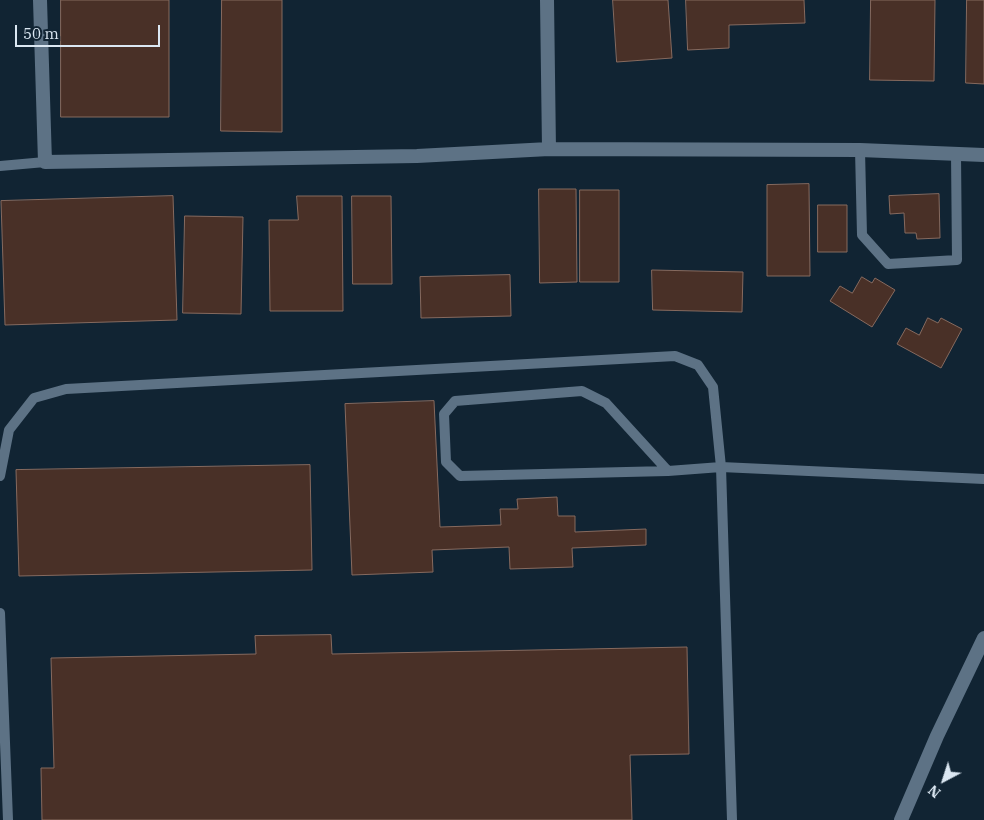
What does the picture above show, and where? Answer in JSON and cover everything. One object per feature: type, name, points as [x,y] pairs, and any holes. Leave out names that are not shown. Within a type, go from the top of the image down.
[{"type":"street","points":[[40,0],[45,162],[417,156],[549,149],[860,150],[984,155]]},
{"type":"street","points":[[547,0],[549,149]]},
{"type":"street","points":[[901,820],[937,736],[984,638]]},
{"type":"lane","points":[[860,150],[862,235],[888,264],[957,260],[956,154]]},
{"type":"lane","points":[[0,166],[45,162]]},
{"type":"lane","points":[[0,476],[9,430],[34,398],[66,389],[675,356],[698,366],[713,387],[721,467],[732,820]]},
{"type":"lane","points":[[668,471],[606,403],[582,391],[455,401],[444,414],[446,462],[460,476],[668,471],[721,467],[984,479]]},
{"type":"lane","points":[[0,613],[8,820]]},
{"type":"building","points":[[61,0],[169,0],[169,117],[61,117]]},
{"type":"building","points":[[222,0],[282,0],[282,132],[221,131]]},
{"type":"building","points":[[613,0],[668,0],[672,58],[617,62]]},
{"type":"building","points":[[686,0],[804,0],[805,23],[729,25],[729,48],[688,50]]},
{"type":"building","points":[[871,0],[935,0],[934,81],[870,80]]},
{"type":"building","points":[[967,0],[984,0],[984,84],[966,83]]},
{"type":"building","points":[[809,184],[810,276],[767,276],[767,185]]},
{"type":"building","points":[[539,189],[576,189],[577,282],[540,283]]},
{"type":"building","points":[[580,190],[619,190],[619,282],[580,282]]},
{"type":"building","points":[[939,194],[940,238],[917,239],[916,233],[905,233],[904,213],[890,214],[889,196]]},
{"type":"building","points":[[173,196],[177,320],[5,325],[1,201]]},
{"type":"building","points":[[297,196],[342,196],[343,311],[270,311],[269,220],[298,220]]},
{"type":"building","points":[[352,196],[391,196],[392,284],[353,284]]},
{"type":"building","points":[[818,205],[847,205],[847,252],[818,252]]},
{"type":"building","points":[[185,216],[243,217],[241,314],[183,313]]},
{"type":"building","points":[[652,270],[743,272],[742,312],[653,310]]},
{"type":"building","points":[[510,275],[511,316],[421,318],[420,277]]},
{"type":"building","points":[[862,277],[872,283],[875,278],[895,290],[872,327],[830,301],[840,286],[852,293]]},
{"type":"building","points":[[928,318],[938,323],[941,318],[962,329],[941,368],[897,344],[906,328],[919,335]]},
{"type":"building","points":[[434,401],[440,527],[501,525],[500,509],[518,509],[517,499],[557,497],[558,516],[575,516],[575,532],[646,529],[646,545],[572,548],[573,567],[510,569],[509,547],[432,550],[433,572],[352,575],[345,404]]},
{"type":"building","points":[[310,465],[312,570],[19,576],[16,470]]},
{"type":"building","points":[[331,635],[332,654],[687,647],[689,754],[630,755],[632,820],[42,820],[41,768],[54,768],[51,658],[256,654],[255,636]]}]
